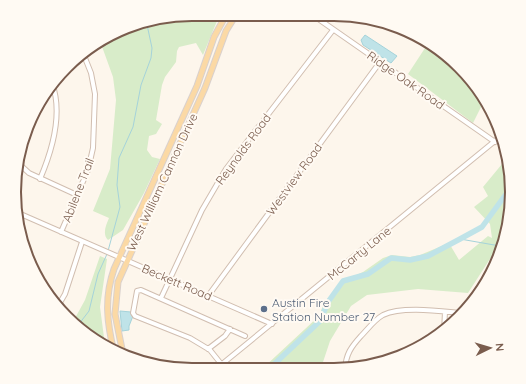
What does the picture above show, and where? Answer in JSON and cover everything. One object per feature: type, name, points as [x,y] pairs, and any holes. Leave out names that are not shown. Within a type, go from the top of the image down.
[{"type":"main road","name":"West William Cannon Drive","points":[[112,343],[107,322],[106,301],[111,278],[196,86],[216,33],[223,21]]},
{"type":"main road","name":"West William Cannon Drive","points":[[122,348],[116,323],[115,306],[118,282],[126,261],[205,88],[226,31],[232,21]]},
{"type":"street","name":"Ridge Oak Road","points":[[321,21],[495,142]]},
{"type":"street","name":"Reynolds Road","points":[[162,298],[169,279],[202,210],[226,169],[333,30]]},
{"type":"street","name":"Abilene Trail","points":[[61,232],[91,159],[96,105],[92,78],[85,58]]},
{"type":"street","name":"Westview Road","points":[[208,296],[380,62]]},
{"type":"street","points":[[40,179],[49,158],[53,141],[56,100],[54,91]]},
{"type":"street","name":"McCarty Lane","points":[[224,363],[495,142]]},
{"type":"street","points":[[22,168],[40,179],[77,195]]},
{"type":"street","name":"Beckett Road","points":[[22,215],[272,324]]},
{"type":"street","points":[[60,302],[65,294],[82,242]]},
{"type":"street","points":[[217,363],[208,349],[190,338],[158,324],[147,322],[134,315],[136,292],[141,290],[162,298],[246,336]]},
{"type":"street","points":[[345,363],[346,356],[350,348],[374,321],[382,316],[395,312],[420,310],[455,313]]},
{"type":"street","points":[[444,323],[445,312]]},
{"type":"street","points":[[208,349],[225,336],[230,329]]},
{"type":"green space","points":[[181,21],[217,21],[203,55],[196,43],[179,47],[177,51],[176,62],[165,77],[162,85],[156,120],[162,124],[156,134],[149,136],[147,150],[152,157],[160,159],[144,193],[123,230],[108,240],[105,232],[109,218],[93,211],[110,169],[116,100],[113,77],[102,47],[106,44],[137,30],[159,24]]},
{"type":"green space","points":[[425,48],[438,56],[463,79],[481,106],[473,123],[408,74]]},
{"type":"green space","points":[[502,164],[505,181],[505,203],[502,225],[493,254],[468,293],[418,289],[367,295],[351,306],[330,341],[322,363],[268,363],[319,316],[324,303],[343,281],[363,272],[383,258],[392,255],[410,257],[420,255],[449,243],[459,260],[488,236],[492,238],[490,224],[474,207],[488,196],[483,187]]},
{"type":"green space","points":[[100,256],[107,259],[100,307],[104,339],[75,317],[85,300]]},
{"type":"water","points":[[365,35],[397,56],[391,63],[363,45],[361,40]]},
{"type":"water","points":[[120,311],[131,312],[133,316],[129,330],[122,331]]},
{"type":"waterway","points":[[108,251],[120,207],[117,185],[119,158],[133,127],[141,85],[151,58],[152,48],[148,27]]},
{"type":"waterway","points":[[275,363],[320,321],[328,302],[343,281],[368,274],[391,258],[410,260],[428,256],[482,227],[505,195]]},
{"type":"waterway","points":[[460,239],[496,245]]},
{"type":"waterway","points":[[80,322],[89,311],[98,274],[107,254]]},
{"type":"place","name":"Austin Fire Station Number 27","points":[[264,309]]}]
